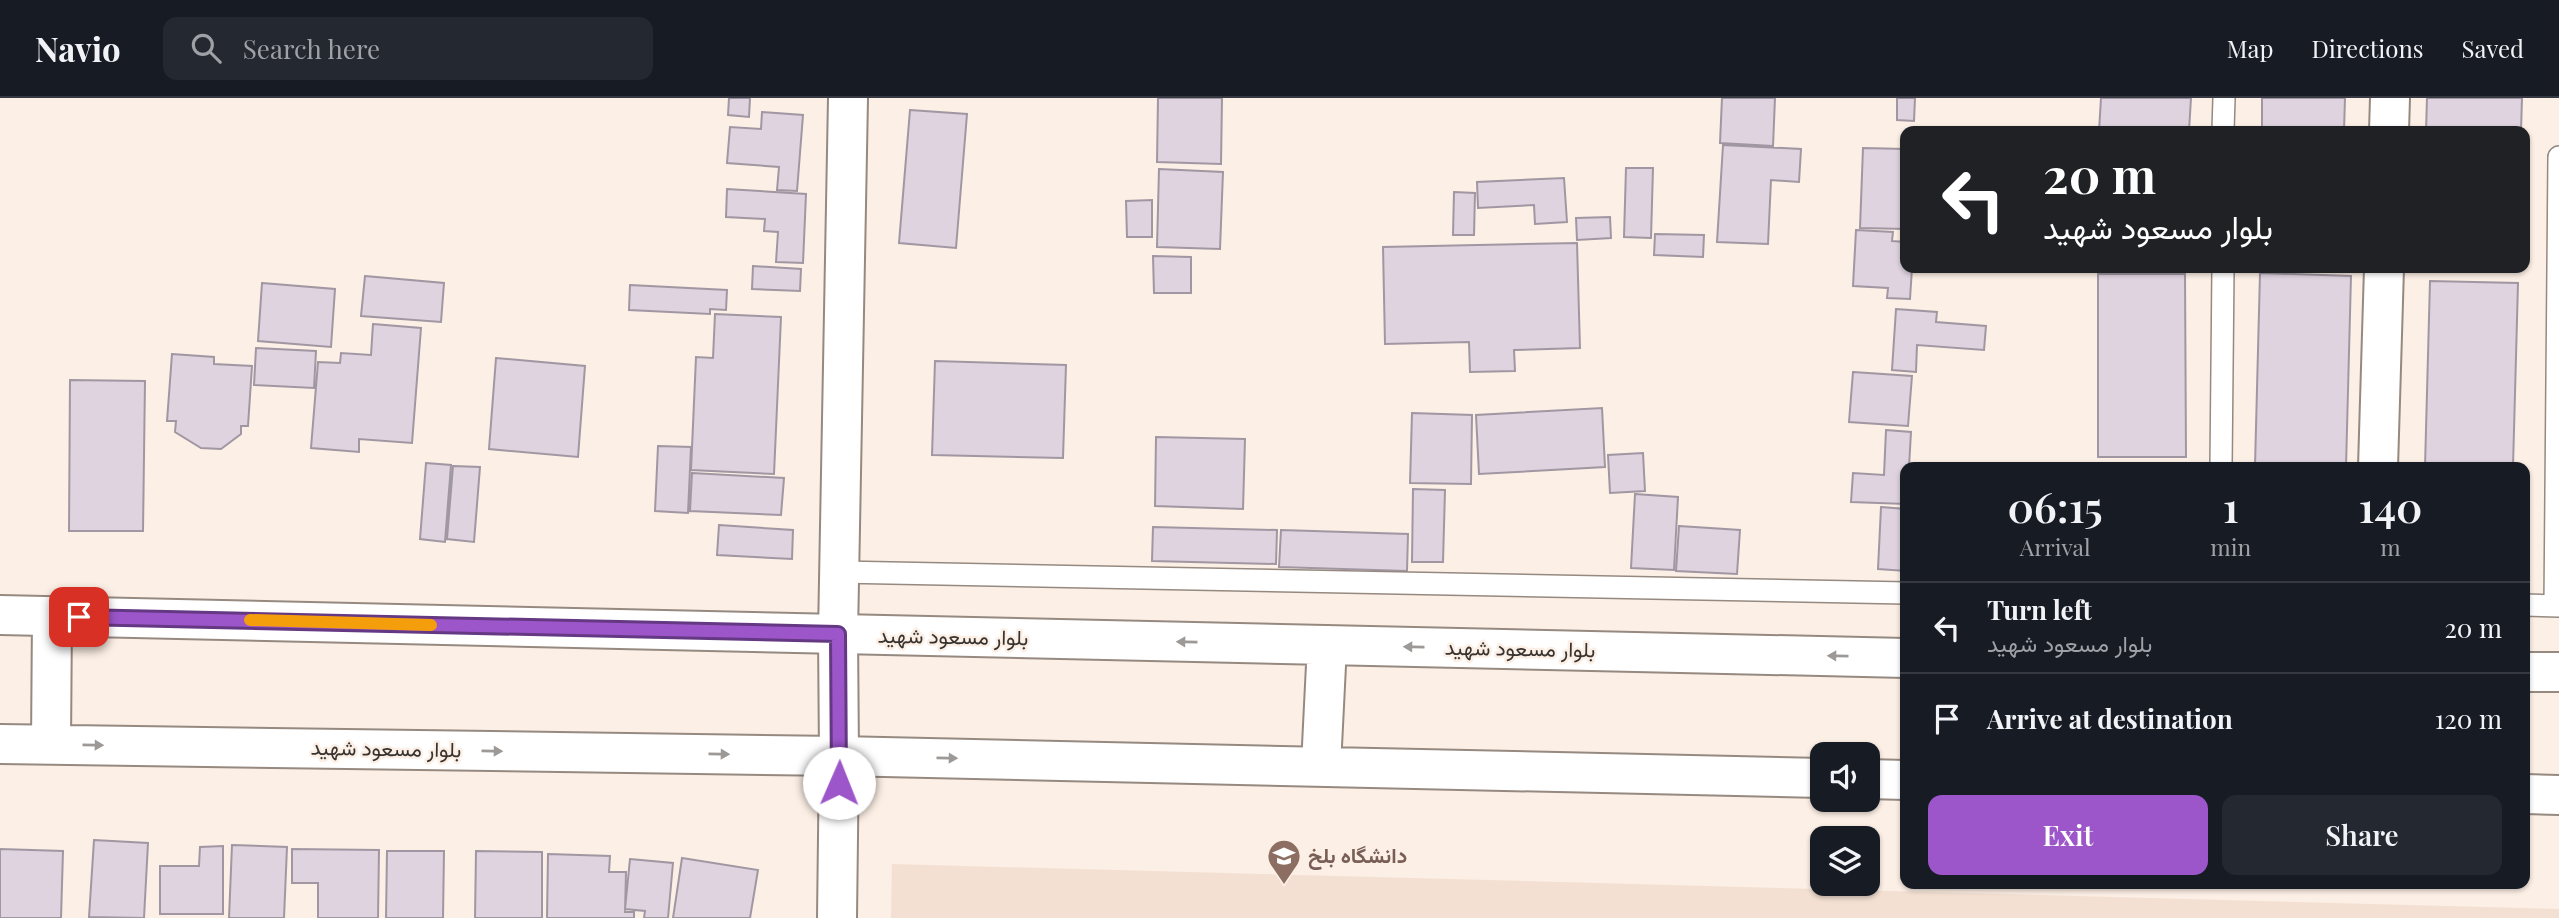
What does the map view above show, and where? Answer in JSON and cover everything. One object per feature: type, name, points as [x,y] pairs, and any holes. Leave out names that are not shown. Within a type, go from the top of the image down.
[{"type":"main road","points":[[836,918],[838,634],[848,98]]},
{"type":"main road","points":[[2389,126],[2390,98]]},
{"type":"main road","points":[[2378,462],[2384,273]]},
{"type":"main road","name":"بلوار مسعود شهید","points":[[0,615],[1900,658]]},
{"type":"main road","points":[[51,744],[52,616]]},
{"type":"main road","points":[[1321,766],[1327,645]]},
{"type":"main road","points":[[2530,671],[2559,672]]},
{"type":"main road","name":"بلوار مسعود شهید","points":[[0,744],[839,756],[1810,778]]},
{"type":"main road","points":[[1880,779],[1900,780]]},
{"type":"main road","points":[[2530,794],[2559,795]]},
{"type":"lane","points":[[2223,126],[2224,98]]},
{"type":"lane","points":[[2530,605],[2557,606],[2559,157]]},
{"type":"lane","points":[[2221,462],[2222,273]]},
{"type":"lane","points":[[839,572],[1900,593]]},
{"type":"shaded area","name":"دانشگاه بلخ","points":[[892,864],[1810,889],[1810,896],[1880,896],[1880,891],[2559,909],[2559,918],[891,918]]},
{"type":"building","points":[[729,98],[750,98],[749,117],[728,115]]},
{"type":"building","points":[[1158,98],[1222,98],[1221,164],[1157,162]]},
{"type":"building","points":[[1722,98],[1775,98],[1773,146],[1720,143]]},
{"type":"building","points":[[1897,98],[1915,98],[1914,121],[1897,120]]},
{"type":"building","points":[[2101,98],[2191,98],[2189,126],[2099,126]]},
{"type":"building","points":[[2262,98],[2345,98],[2344,126],[2262,126]]},
{"type":"building","points":[[2427,98],[2522,98],[2521,126],[2426,126]]},
{"type":"building","points":[[910,110],[967,114],[956,248],[899,243]]},
{"type":"building","points":[[762,112],[803,115],[797,191],[777,190],[779,167],[727,163],[730,127],[761,129]]},
{"type":"building","points":[[1723,145],[1801,149],[1799,182],[1771,180],[1768,244],[1717,242]]},
{"type":"building","points":[[1863,148],[1900,149],[1900,229],[1860,228]]},
{"type":"building","points":[[1626,168],[1653,168],[1651,238],[1624,237]]},
{"type":"building","points":[[1159,169],[1223,172],[1220,249],[1157,247]]},
{"type":"building","points":[[1564,178],[1567,222],[1535,224],[1534,205],[1478,208],[1477,182]]},
{"type":"building","points":[[727,189],[806,194],[803,263],[776,262],[778,232],[764,231],[765,219],[726,217]]},
{"type":"building","points":[[1454,192],[1475,193],[1474,235],[1453,235]]},
{"type":"building","points":[[1152,200],[1152,237],[1127,237],[1126,201]]},
{"type":"building","points":[[1610,217],[1611,238],[1577,240],[1576,218]]},
{"type":"building","points":[[1856,230],[1893,232],[1892,241],[1900,242],[1900,273],[1912,273],[1910,299],[1887,298],[1888,288],[1853,286]]},
{"type":"building","points":[[1655,234],[1704,235],[1703,257],[1654,255]]},
{"type":"building","points":[[1577,243],[1580,348],[1514,350],[1515,371],[1470,372],[1469,342],[1385,344],[1383,247]]},
{"type":"building","points":[[1153,256],[1191,257],[1191,293],[1154,293]]},
{"type":"building","points":[[753,266],[801,269],[800,291],[752,289]]},
{"type":"building","points":[[2260,273],[2351,276],[2346,462],[2255,462]]},
{"type":"building","points":[[2098,274],[2185,274],[2186,457],[2098,457]]},
{"type":"building","points":[[365,276],[444,283],[441,322],[361,316]]},
{"type":"building","points":[[2430,281],[2518,283],[2513,462],[2425,462]]},
{"type":"building","points":[[262,283],[335,289],[331,347],[258,341]]},
{"type":"building","points":[[630,285],[727,290],[726,310],[710,309],[710,314],[629,310]]},
{"type":"building","points":[[1896,309],[1937,312],[1936,322],[1986,326],[1984,350],[1917,345],[1916,372],[1892,370]]},
{"type":"building","points":[[715,314],[781,317],[774,474],[691,470],[696,357],[713,358]]},
{"type":"building","points":[[373,324],[421,328],[412,443],[359,439],[359,452],[311,448],[318,362],[340,363],[341,353],[371,355]]},
{"type":"building","points":[[256,348],[316,351],[314,388],[254,385]]},
{"type":"building","points":[[172,354],[214,357],[214,364],[252,366],[248,426],[241,426],[241,434],[221,449],[201,448],[175,432],[176,421],[167,421]]},
{"type":"building","points":[[496,358],[585,366],[578,457],[489,449]]},
{"type":"building","points":[[935,361],[1066,365],[1063,458],[932,455]]},
{"type":"building","points":[[1853,372],[1912,376],[1908,426],[1849,422]]},
{"type":"building","points":[[70,380],[145,381],[143,531],[69,531]]},
{"type":"building","points":[[1602,408],[1605,467],[1479,474],[1476,415]]},
{"type":"building","points":[[1412,413],[1472,415],[1471,484],[1410,483]]},
{"type":"building","points":[[1886,430],[1911,432],[1909,462],[1900,462],[1900,504],[1851,502],[1853,473],[1884,475]]},
{"type":"building","points":[[1156,437],[1245,439],[1243,509],[1155,506]]},
{"type":"building","points":[[658,446],[691,447],[688,513],[655,511]]},
{"type":"building","points":[[1643,453],[1645,491],[1610,493],[1608,455]]},
{"type":"building","points":[[426,463],[451,465],[445,542],[420,539]]},
{"type":"building","points":[[453,466],[480,467],[474,542],[447,539]]},
{"type":"building","points":[[692,473],[784,478],[781,515],[690,511]]},
{"type":"building","points":[[1413,489],[1445,490],[1443,562],[1412,562]]},
{"type":"building","points":[[1635,494],[1678,497],[1674,570],[1631,568]]},
{"type":"building","points":[[1881,507],[1900,509],[1900,571],[1878,569]]},
{"type":"building","points":[[719,525],[793,530],[792,559],[717,555]]},
{"type":"building","points":[[1679,526],[1740,530],[1737,574],[1676,571]]},
{"type":"building","points":[[1153,527],[1277,530],[1276,564],[1152,561]]},
{"type":"building","points":[[1281,530],[1408,534],[1407,571],[1279,567]]},
{"type":"building","points":[[94,840],[148,843],[144,918],[89,917]]},
{"type":"building","points":[[232,845],[287,847],[284,918],[229,918]]},
{"type":"building","points":[[223,846],[223,914],[160,914],[160,866],[199,866],[200,847]]},
{"type":"building","points":[[0,849],[63,851],[61,918],[0,918]]},
{"type":"building","points":[[292,849],[379,850],[378,918],[318,918],[318,883],[292,883]]},
{"type":"building","points":[[387,851],[444,851],[443,918],[386,918]]},
{"type":"building","points":[[476,851],[542,852],[542,918],[475,918]]},
{"type":"building","points":[[548,854],[610,856],[609,872],[626,872],[625,912],[634,912],[634,918],[547,918]]},
{"type":"building","points":[[682,858],[758,870],[750,918],[673,918]]},
{"type":"building","points":[[630,859],[673,863],[668,918],[644,918],[645,911],[625,909]]},
{"type":"slow traffic","points":[[250,620],[431,625]]},
{"type":"place","name":"دانشگاه بلخ","points":[[1284,886]]},
{"type":"route","points":[[79,617],[838,634],[839,783]]}]
